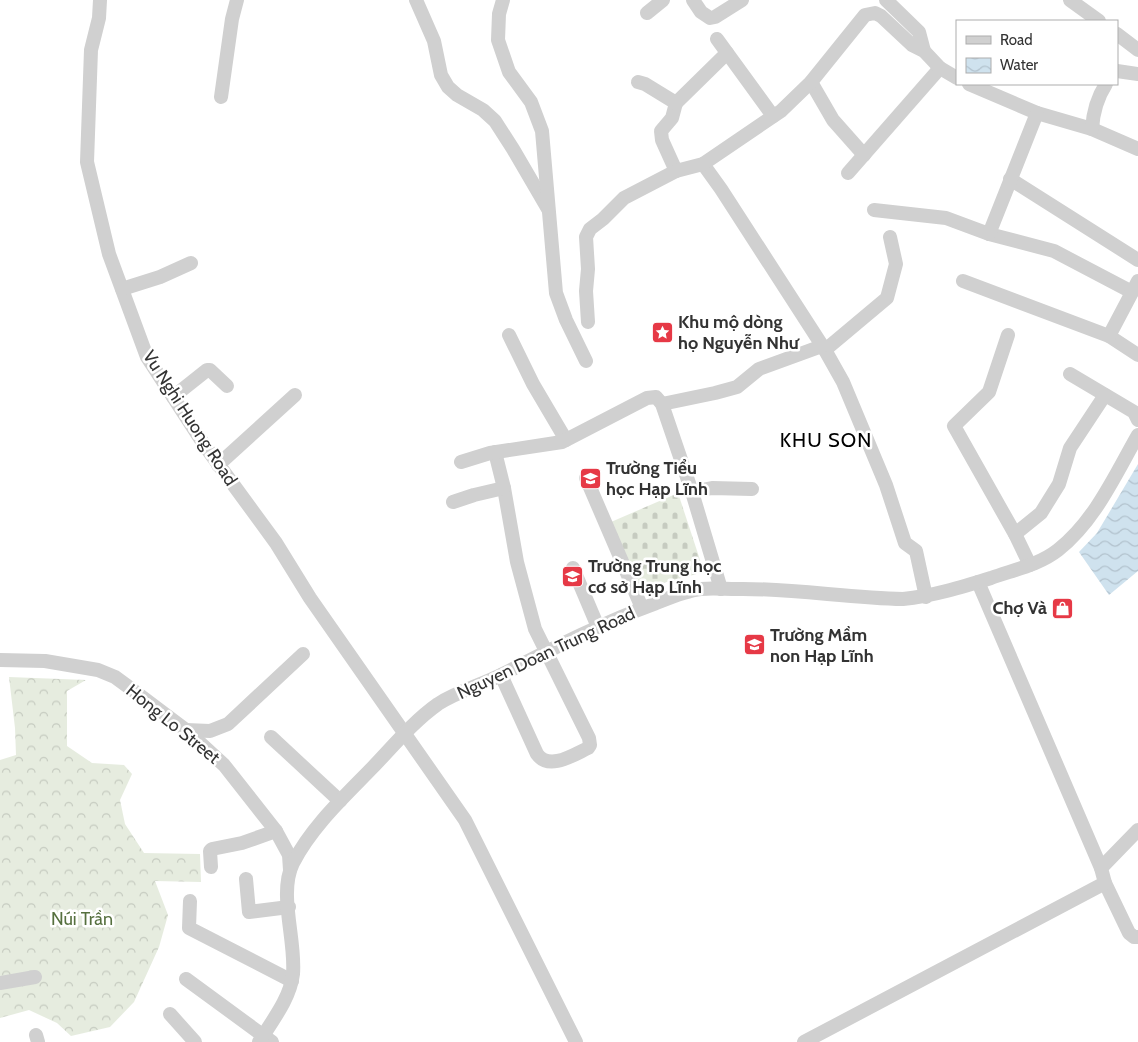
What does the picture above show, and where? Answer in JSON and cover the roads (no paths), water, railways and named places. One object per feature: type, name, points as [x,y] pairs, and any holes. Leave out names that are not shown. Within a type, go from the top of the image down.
[{"type":"street","name":"Vu Nghi Huong Road","points":[[100,0],[91,50],[86,162],[109,254],[147,357],[218,465],[276,543],[310,598],[443,787],[472,832],[576,1042]]},
{"type":"street","points":[[221,97],[232,19],[237,0]]},
{"type":"street","points":[[416,0],[434,42],[441,75],[448,88],[483,110],[495,121],[513,148],[549,212]]},
{"type":"street","points":[[503,0],[499,14],[498,40],[509,72],[531,102],[542,131],[556,294],[586,361]]},
{"type":"street","points":[[647,13],[663,0]]},
{"type":"street","points":[[693,0],[701,12],[710,18],[715,17],[742,0]]},
{"type":"street","points":[[886,0],[919,32],[924,51]]},
{"type":"street","points":[[1070,0],[1098,20]]},
{"type":"street","points":[[588,322],[586,237],[590,229],[610,213],[624,198],[676,171],[703,164],[781,111],[811,82],[865,16],[876,14],[881,16],[912,46],[924,51],[940,68],[956,77]]},
{"type":"street","points":[[1118,35],[1138,50]]},
{"type":"street","points":[[717,39],[773,116]]},
{"type":"street","points":[[676,171],[662,140],[661,131],[672,118],[676,103],[727,53]]},
{"type":"street","points":[[848,173],[940,68]]},
{"type":"street","points":[[1118,71],[1138,74]]},
{"type":"street","points":[[638,82],[676,103]]},
{"type":"street","points":[[811,82],[834,120],[864,155]]},
{"type":"street","points":[[971,85],[1038,113],[1092,130],[1138,149]]},
{"type":"street","points":[[1092,130],[1093,116],[1098,98],[1105,85]]},
{"type":"street","points":[[989,234],[1038,113]]},
{"type":"street","points":[[703,164],[824,348],[843,382],[886,485],[905,543],[916,550],[926,597]]},
{"type":"street","points":[[1010,179],[1138,260]]},
{"type":"street","points":[[874,210],[946,218],[989,234],[1054,251],[1135,286],[1109,336]]},
{"type":"street","points":[[662,404],[737,387],[759,369],[824,348],[887,298],[896,264],[890,237]]},
{"type":"street","points":[[122,289],[160,277],[192,263]]},
{"type":"street","points":[[963,281],[1109,336],[1138,355]]},
{"type":"street","points":[[509,335],[533,384],[566,440]]},
{"type":"street","points":[[1008,335],[989,392],[954,426],[1015,534],[1030,565]]},
{"type":"street","points":[[173,397],[206,370],[210,370],[227,386]]},
{"type":"street","points":[[1070,374],[1134,412],[1138,420]]},
{"type":"street","points":[[218,465],[295,395]]},
{"type":"street","points":[[1015,534],[1041,513],[1059,484],[1070,448],[1105,396]]},
{"type":"street","points":[[461,462],[495,452],[566,440],[647,398],[656,398],[662,404],[692,492],[721,589]]},
{"type":"street","name":"Nguyen Doan Trung Road","points":[[265,1040],[292,981],[293,955],[287,890],[290,871],[306,843],[340,801],[405,733],[441,702],[501,675],[546,651],[598,627],[684,592],[702,589],[787,589],[886,599],[926,597],[1030,565],[1057,551],[1094,512],[1138,435]]},
{"type":"street","points":[[495,452],[504,488],[516,562],[535,629],[589,738],[590,745],[588,748],[553,762],[542,760],[537,754],[501,675]]},
{"type":"street","points":[[586,478],[642,608]]},
{"type":"street","points":[[454,502],[504,488]]},
{"type":"street","points":[[692,492],[712,488],[752,489]]},
{"type":"street","points":[[573,568],[598,627]]},
{"type":"street","points":[[978,582],[1101,868],[1105,883],[1129,933],[1134,937],[1138,937]]},
{"type":"street","points":[[186,730],[210,731],[228,724],[303,654]]},
{"type":"street","name":"Hong Lo Street","points":[[0,660],[45,661],[98,670],[115,677],[186,730],[224,766],[276,831],[289,855],[290,871]]},
{"type":"street","points":[[270,737],[340,801]]},
{"type":"street","points":[[1101,868],[1138,830]]},
{"type":"street","points":[[211,867],[210,851],[212,848],[242,843],[276,831]]},
{"type":"street","points":[[246,879],[249,912],[289,907]]},
{"type":"street","points":[[804,1042],[1105,883]]},
{"type":"street","points":[[190,901],[189,928],[292,981]]},
{"type":"street","points":[[0,983],[35,977]]},
{"type":"street","points":[[186,979],[265,1040]]},
{"type":"street","points":[[170,1014],[195,1042]]},
{"type":"water","points":[[1138,464],[1138,571],[1109,595],[1079,552],[1097,533]]},
{"type":"place","name":"Khu mộ dòng họ Nguyễn Như","points":[[662,332]]},
{"type":"place","name":"Trường Tiểu học Hạp Lĩnh","points":[[590,478]]},
{"type":"place","name":"Trường Trung học cơ sở Hạp Lĩnh","points":[[572,576]]},
{"type":"place","name":"Chợ Và","points":[[1063,608]]},
{"type":"place","name":"Trường Mầm non Hạp Lĩnh","points":[[754,645]]},
{"type":"district","name":"KHU SON","points":[[826,440]]},
{"type":"park label","name":"Núi Trần","points":[[82,919]]}]
